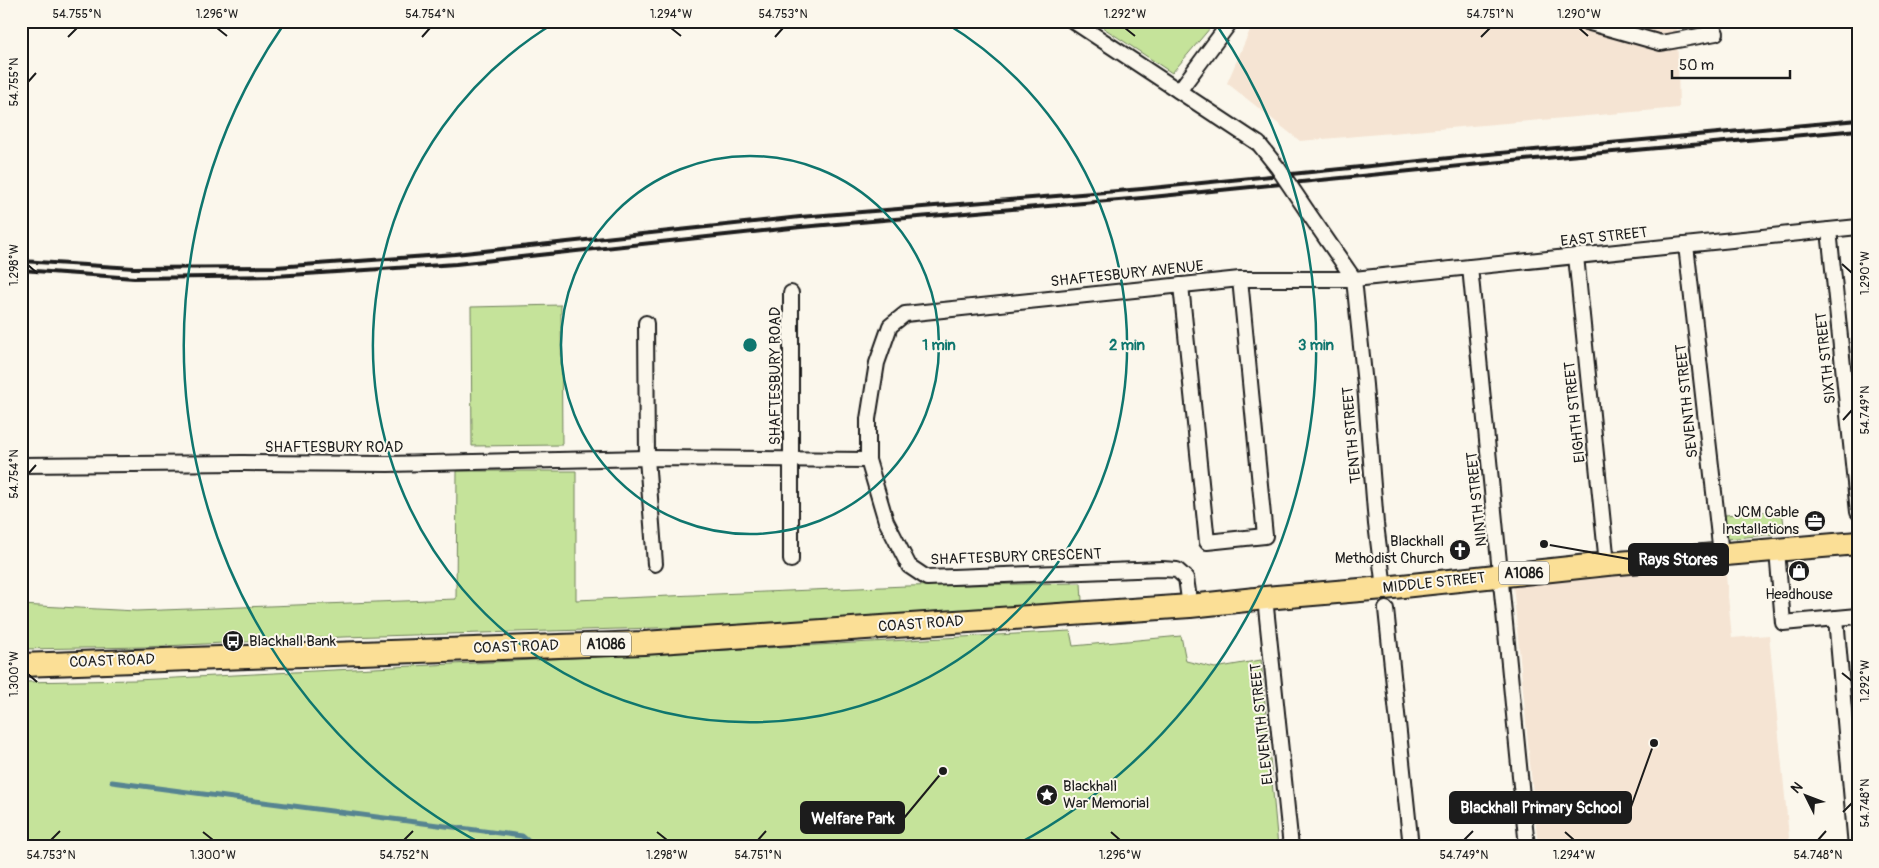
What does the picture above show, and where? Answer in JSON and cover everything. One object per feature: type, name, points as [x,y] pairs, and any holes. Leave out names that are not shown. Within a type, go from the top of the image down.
[{"type":"main road","name":"MIDDLE STREET","points":[[1190,606],[1265,598],[1385,599],[1502,576],[1606,564],[1858,544]]},
{"type":"main road","name":"COAST ROAD","points":[[21,664],[644,643],[1190,606]]},
{"type":"street","points":[[1073,21],[1259,144],[1278,168],[1354,279]]},
{"type":"street","points":[[1180,91],[1231,21]]},
{"type":"street","points":[[1583,21],[1661,43],[1716,34]]},
{"type":"street","name":"EAST STREET","points":[[1354,279],[1858,227]]},
{"type":"street","name":"SIXTH STREET","points":[[1829,230],[1858,512]]},
{"type":"street","name":"SEVENTH STREET","points":[[1686,245],[1721,554]]},
{"type":"street","name":"EIGHTH STREET","points":[[1576,256],[1606,564]]},
{"type":"street","name":"NINTH STREET","points":[[1470,267],[1502,576],[1527,847]]},
{"type":"street","points":[[1181,285],[1207,542],[1265,536],[1240,279]]},
{"type":"street","name":"SHAFTESBURY AVENUE","points":[[905,314],[1240,279],[1354,279]]},
{"type":"street","name":"TENTH STREET","points":[[1354,279],[1376,524],[1411,847]]},
{"type":"street","name":"SHAFTESBURY ROAD","points":[[791,560],[792,293]]},
{"type":"street","name":"SHAFTESBURY CRESCENT","points":[[905,314],[890,326],[877,363],[868,419],[868,460],[886,521],[909,566],[927,578],[1176,570],[1186,578],[1190,606]]},
{"type":"street","points":[[646,323],[647,458],[655,564]]},
{"type":"street","name":"SHAFTESBURY ROAD","points":[[21,465],[388,464],[647,458],[868,460]]},
{"type":"street","points":[[1777,550],[1782,623],[1858,616]]},
{"type":"street","name":"ELEVENTH STREET","points":[[1265,598],[1291,847]]},
{"type":"street","points":[[1836,618],[1856,847]]},
{"type":"shaded area","points":[[1254,21],[1677,21],[1679,108],[1300,141],[1227,83]]},
{"type":"shaded area","points":[[1725,565],[1732,638],[1769,635],[1790,847],[1538,847],[1513,585]]},
{"type":"green space","points":[[1093,21],[1216,21],[1172,73]]},
{"type":"green space","points":[[561,305],[562,445],[472,446],[471,307]]},
{"type":"green space","points":[[457,471],[576,471],[576,600],[906,586],[1081,583],[1082,601],[794,624],[343,637],[145,647],[21,649],[21,605],[136,611],[456,599]]},
{"type":"green space","points":[[1782,510],[1785,533],[1727,539],[1725,515]]},
{"type":"green space","points":[[1070,631],[1073,646],[1181,636],[1186,661],[1215,668],[1261,660],[1278,847],[21,847],[21,682],[136,680]]},
{"type":"waterway","points":[[112,782],[522,836],[535,847]]},
{"type":"railway","points":[[21,261],[134,268],[276,267],[455,254],[800,217],[1142,189],[1479,155],[1858,120]]},
{"type":"railway","points":[[21,270],[134,278],[276,276],[456,264],[801,227],[1142,198],[1480,164],[1858,130]]},
{"type":"place","name":"JCM Cable Installations","points":[[1815,521]]},
{"type":"place","name":"Rays Stores","points":[[1544,544]]},
{"type":"place","name":"Blackhall Methodist Church","points":[[1460,550]]},
{"type":"place","name":"Headhouse","points":[[1799,571]]},
{"type":"place","name":"Blackhall Bank","points":[[233,641]]},
{"type":"place","name":"Blackhall Primary School","points":[[1654,743]]},
{"type":"place","name":"Welfare Park","points":[[943,771]]},
{"type":"place","name":"Blackhall War Memorial","points":[[1047,795]]}]
